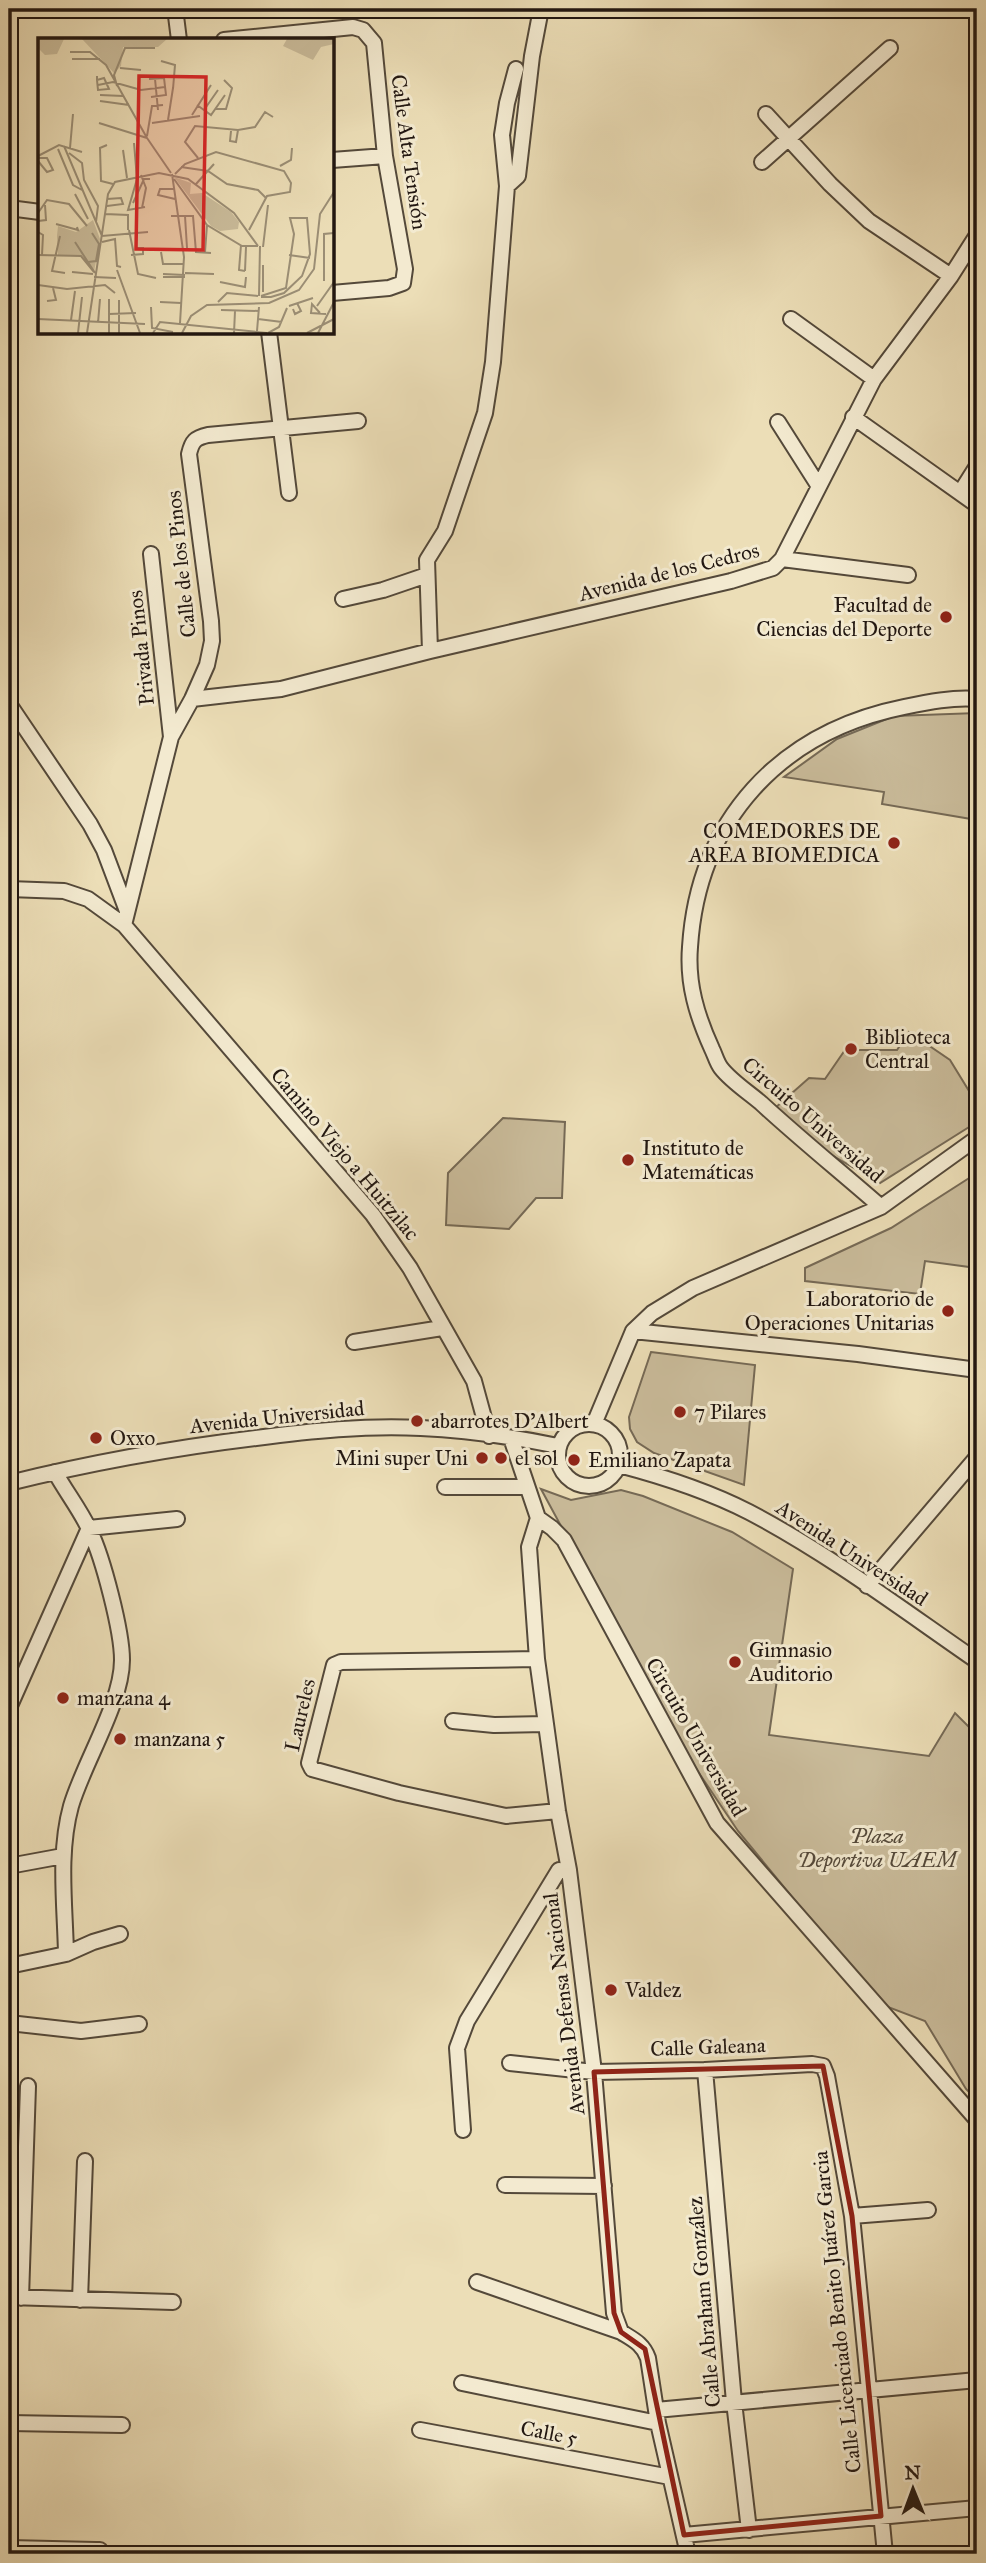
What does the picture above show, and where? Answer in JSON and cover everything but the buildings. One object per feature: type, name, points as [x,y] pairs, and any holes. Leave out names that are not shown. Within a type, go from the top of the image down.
[{"type":"street","points":[[507,186],[518,176],[532,56],[541,9]]},
{"type":"street","points":[[176,16],[179,38]]},
{"type":"street","name":"Calle Alta Tensión","points":[[247,38],[340,26],[363,30],[373,43],[385,156],[405,269],[403,283],[389,288],[334,293]]},
{"type":"street","points":[[762,162],[890,48]]},
{"type":"street","points":[[430,651],[427,560],[445,531],[485,413],[493,362],[507,186],[502,135],[516,69]]},
{"type":"street","points":[[766,114],[830,184],[869,221],[951,276]]},
{"type":"street","points":[[334,160],[385,156]]},
{"type":"street","points":[[9,208],[38,212]]},
{"type":"street","name":"Avenida de los Cedros","points":[[192,699],[282,689],[772,568],[782,559],[874,379],[951,276],[977,235]]},
{"type":"street","points":[[791,319],[874,379]]},
{"type":"street","points":[[269,334],[289,493]]},
{"type":"street","points":[[853,418],[977,505]]},
{"type":"street","points":[[280,429],[358,421]]},
{"type":"street","points":[[778,422],[818,485]]},
{"type":"street","name":"Calle de los Pinos","points":[[125,918],[172,737],[207,665],[212,632],[189,454],[191,444],[196,438],[208,435],[280,429]]},
{"type":"street","points":[[960,493],[977,466]]},
{"type":"street","name":"Privada Pinos","points":[[151,554],[172,737]]},
{"type":"street","points":[[782,559],[908,576]]},
{"type":"street","points":[[343,599],[383,590],[427,575]]},
{"type":"street","name":"Circuito Universidad","points":[[881,1207],[721,1068],[698,1019],[688,971],[691,922],[704,875],[722,831],[748,792],[787,757],[832,730],[878,712],[927,702],[977,699]]},
{"type":"street","points":[[9,704],[90,824],[104,850],[125,918]]},
{"type":"street","points":[[9,889],[64,891],[88,899],[125,918]]},
{"type":"street","name":"Camino Viejo a Huitzilac","points":[[125,918],[373,1215],[410,1268],[474,1381],[489,1436]]},
{"type":"street","name":"Circuito Universidad","points":[[594,1424],[633,1331],[652,1313],[693,1288],[881,1207],[977,1138]]},
{"type":"street","points":[[354,1342],[442,1328]]},
{"type":"street","points":[[633,1331],[858,1354],[977,1370]]},
{"type":"street","points":[[582,1424],[594,1424],[613,1434],[620,1454],[619,1465],[614,1474],[596,1485],[574,1483],[560,1467],[558,1446],[563,1436],[572,1428],[582,1424]]},
{"type":"street","name":"Avenida Universidad","points":[[9,1483],[194,1446],[321,1430],[420,1428],[511,1438]]},
{"type":"street","points":[[538,1518],[511,1438],[558,1446]]},
{"type":"street","points":[[867,1586],[977,1457]]},
{"type":"street","name":"Avenida Universidad","points":[[619,1465],[655,1474],[747,1511],[818,1553],[977,1661]]},
{"type":"street","points":[[55,1472],[89,1528],[98,1549],[122,1661],[118,1689],[79,1779],[70,1809],[63,1856],[66,1954]]},
{"type":"street","points":[[445,1487],[526,1487]]},
{"type":"street","name":"Circuito Universidad","points":[[538,1518],[564,1541],[718,1823],[977,2120]]},
{"type":"street","name":"Avenida Defensa Nacional","points":[[538,1518],[529,1547],[537,1659],[569,1870],[594,2072],[614,2313],[621,2332]]},
{"type":"street","points":[[89,1528],[177,1519]]},
{"type":"street","points":[[9,1708],[89,1528]]},
{"type":"street","name":"Laureles","points":[[537,1659],[341,1662],[334,1665],[309,1763],[312,1769],[398,1793],[506,1816],[558,1811]]},
{"type":"street","points":[[453,1721],[494,1725],[545,1724]]},
{"type":"street","points":[[9,1866],[63,1856]]},
{"type":"street","points":[[463,2130],[457,2048],[467,2021],[559,1870]]},
{"type":"street","points":[[9,1966],[66,1954],[120,1934]]},
{"type":"street","points":[[9,2023],[81,2031],[139,2024]]},
{"type":"street","name":"Calle Galeana","points":[[510,2063],[594,2072],[811,2064],[823,2066]]},
{"type":"street","name":"Calle Licenciado Benito Juárez Garcia","points":[[823,2066],[852,2216],[885,2554]]},
{"type":"street","name":"Calle Abraham González","points":[[705,2070],[734,2402],[749,2530]]},
{"type":"street","points":[[28,2086],[15,2297],[173,2302]]},
{"type":"street","points":[[79,2300],[85,2161]]},
{"type":"street","points":[[505,2185],[604,2186]]},
{"type":"street","points":[[852,2216],[928,2210]]},
{"type":"street","points":[[477,2282],[621,2332],[639,2342],[645,2349],[688,2554]]},
{"type":"street","points":[[462,2383],[657,2416],[734,2402],[977,2380]]},
{"type":"street","points":[[9,2423],[122,2425]]},
{"type":"street","name":"Calle 5","points":[[420,2430],[670,2477]]},
{"type":"street","points":[[684,2535],[977,2508]]},
{"type":"street","points":[[9,2548],[100,2550],[100,2554]]},
{"type":"highlighted area","points":[[823,2066],[852,2216],[881,2516],[684,2535],[645,2349],[621,2332],[614,2313],[594,2072]]},
{"type":"green space","points":[[977,713],[977,820],[882,804],[884,792],[784,777],[837,739],[894,716]]},
{"type":"green space","points":[[909,1032],[950,1060],[977,1104],[977,1122],[880,1183],[816,1146],[774,1109],[809,1078],[825,1079],[845,1050],[897,1050]]},
{"type":"green space","points":[[503,1118],[565,1122],[562,1198],[536,1198],[509,1229],[446,1225],[448,1173]]},
{"type":"green space","points":[[977,1173],[977,1268],[925,1261],[920,1294],[805,1281],[805,1268],[891,1228]]},
{"type":"green space","points":[[651,1352],[755,1365],[744,1485],[654,1453],[637,1442],[630,1429],[629,1417]]},
{"type":"green space","name":"Plaza Deportiva UAEM","points":[[541,1489],[571,1500],[621,1490],[643,1496],[732,1532],[793,1569],[769,1735],[929,1756],[955,1713],[977,1735],[977,2100],[966,2089],[925,2021],[880,2004],[738,1831],[676,1739]]},
{"type":"place","name":"Facultad de Ciencias del Deporte","points":[[946,617]]},
{"type":"place","name":"COMEDORES DE AREA BIOMEDICA","points":[[894,843]]},
{"type":"place","name":"Biblioteca Central","points":[[851,1049]]},
{"type":"place","name":"Instituto de Matemáticas","points":[[628,1160]]},
{"type":"place","name":"Laboratorio de Operaciones Unitarias","points":[[948,1311]]},
{"type":"place","name":"7 Pilares","points":[[680,1412]]},
{"type":"place","name":"abarrotes D'Albert","points":[[417,1421]]},
{"type":"place","name":"Oxxo","points":[[96,1438]]},
{"type":"place","name":"Mini super Uni","points":[[482,1458]]},
{"type":"place","name":"el sol","points":[[501,1458]]},
{"type":"place","name":"Emiliano Zapata","points":[[574,1460]]},
{"type":"place","name":"Gimnasio Auditorio","points":[[735,1662]]},
{"type":"place","name":"manzana 4","points":[[63,1698]]},
{"type":"place","name":"manzana 5","points":[[120,1739]]},
{"type":"place","name":"Valdez","points":[[611,1990]]}]
